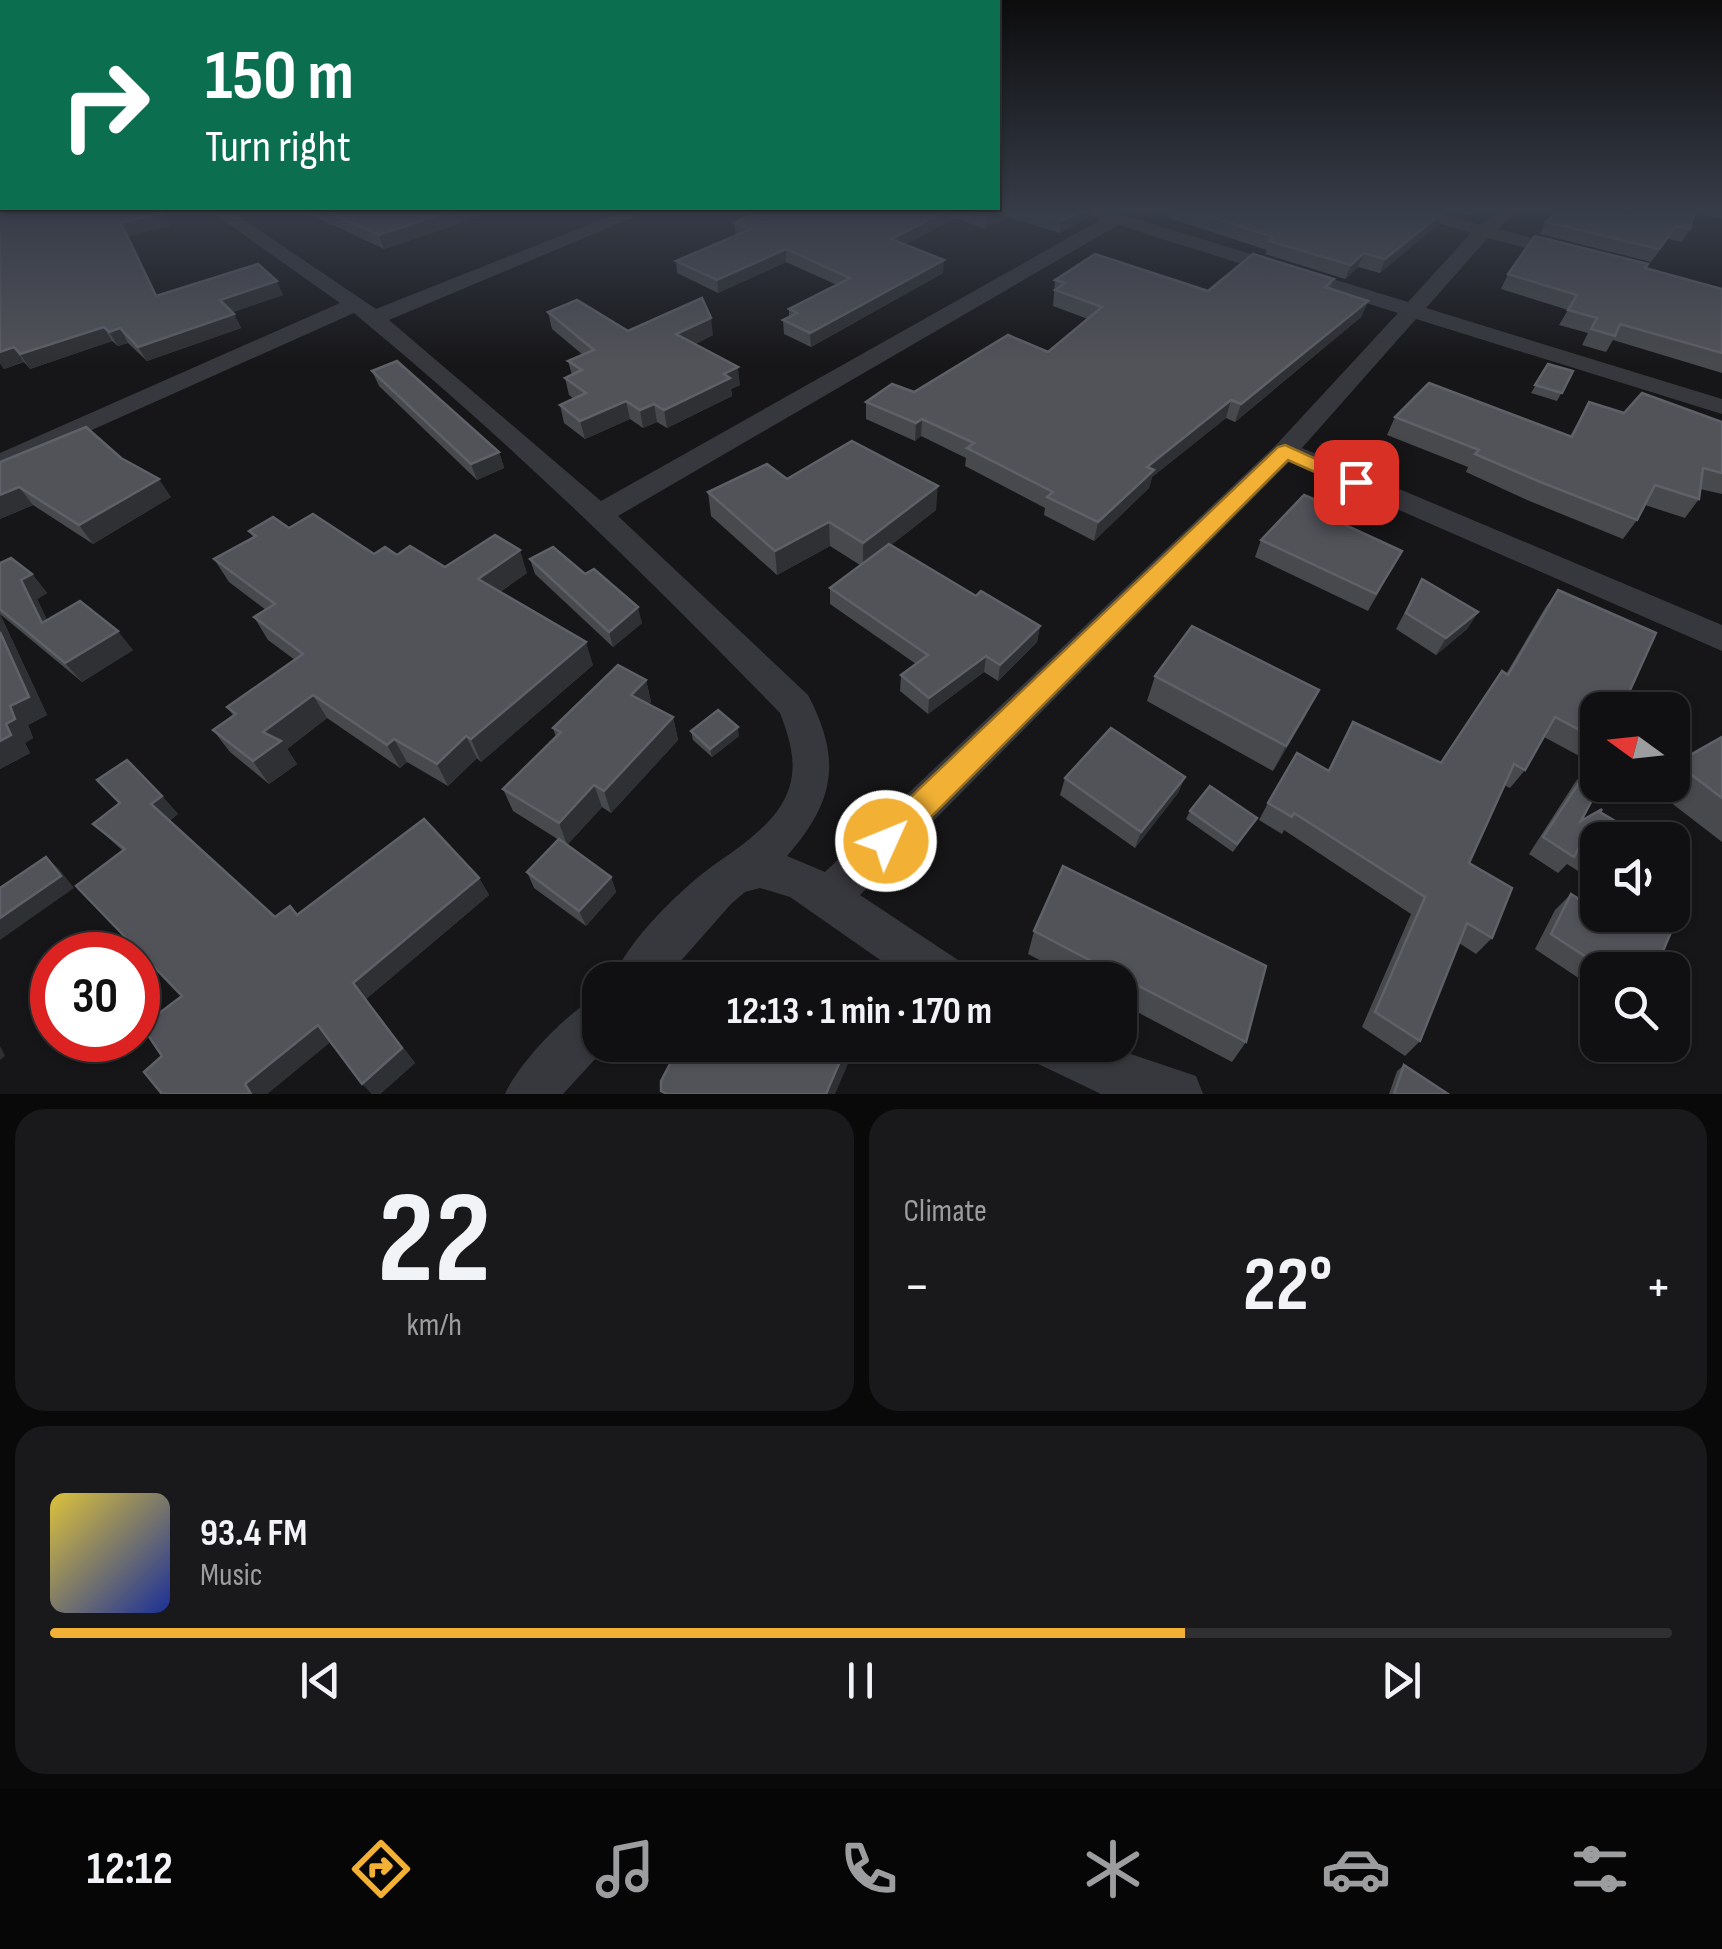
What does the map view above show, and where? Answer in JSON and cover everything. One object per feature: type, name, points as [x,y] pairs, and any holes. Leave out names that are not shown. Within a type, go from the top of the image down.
[{"type":"street","points":[[294,262],[365,311],[602,513],[795,705],[812,740],[812,778],[798,818],[748,869],[715,891],[651,962]]},
{"type":"street","points":[[0,463],[365,311],[499,262]]},
{"type":"street","points":[[602,513],[1024,262]]},
{"type":"street","points":[[1254,262],[1722,407]]},
{"type":"street","points":[[829,897],[1285,451],[1456,262]]},
{"type":"street","points":[[1285,451],[1722,640]]},
{"type":"street","points":[[748,869],[779,873],[829,897],[922,962]]},
{"type":"street","points":[[530,1094],[582,1038]]},
{"type":"street","points":[[1086,1062],[1114,1076],[1178,1094]]},
{"type":"building","points":[[0,262],[140,262],[156,296],[258,264],[277,281],[220,300],[234,314],[138,347],[120,328],[109,332],[104,327],[20,354],[14,347],[0,352]]},
{"type":"building","points":[[678,262],[757,262],[717,280]]},
{"type":"building","points":[[815,262],[940,262],[810,333],[783,320],[797,313],[789,309],[850,278]]},
{"type":"building","points":[[1083,262],[1120,262],[1208,291],[1243,262],[1279,262],[1334,279],[1325,287],[1368,301],[1241,404],[1231,400],[1147,467],[1154,470],[1098,522],[1047,497],[1053,492],[967,448],[974,443],[922,419],[916,423],[866,402],[892,384],[914,392],[1008,335],[1048,352],[1102,307],[1055,290],[1065,283],[1055,280]]},
{"type":"building","points":[[1516,262],[1640,262],[1648,264],[1645,268],[1722,289],[1722,353],[1620,324],[1615,336],[1591,329],[1597,318],[1568,310],[1577,295],[1508,274]]},
{"type":"building","points":[[702,298],[711,318],[676,334],[738,367],[724,374],[730,378],[664,410],[654,404],[640,410],[626,401],[580,421],[560,405],[586,393],[565,378],[582,370],[568,361],[594,350],[548,312],[577,300],[628,331]]},
{"type":"building","points":[[397,361],[499,452],[471,464],[372,371]]},
{"type":"building","points":[[1548,364],[1573,371],[1562,393],[1535,385]]},
{"type":"building","points":[[1429,383],[1572,437],[1589,402],[1624,413],[1642,393],[1722,422],[1722,473],[1703,468],[1699,499],[1655,485],[1637,520],[1395,417]]},
{"type":"building","points":[[86,427],[121,458],[159,479],[79,525],[19,487],[0,495],[0,462]]},
{"type":"building","points":[[852,441],[938,486],[863,543],[829,522],[775,551],[708,492],[767,464],[787,479]]},
{"type":"building","points":[[1304,495],[1335,508],[1328,517],[1402,551],[1376,594],[1261,540]]},
{"type":"building","points":[[313,514],[374,554],[385,547],[397,555],[410,546],[445,567],[495,535],[520,550],[478,579],[586,642],[471,739],[466,736],[437,764],[394,739],[387,745],[313,695],[263,732],[281,741],[253,761],[213,730],[236,714],[227,707],[303,654],[254,617],[275,604],[214,559],[256,536],[249,531],[273,517],[289,528]]},
{"type":"building","points":[[889,544],[976,596],[981,591],[1040,626],[1000,665],[986,656],[929,698],[901,675],[928,655],[830,588]]},
{"type":"building","points":[[553,547],[585,574],[594,569],[638,607],[609,632],[530,559]]},
{"type":"building","points":[[11,558],[32,574],[21,580],[42,623],[80,601],[118,631],[65,663],[0,609],[0,563]]},
{"type":"building","points":[[1422,579],[1478,612],[1446,638],[1406,613]]},
{"type":"building","points":[[1558,590],[1656,633],[1629,692],[1580,692],[1580,730],[1555,717],[1525,770],[1514,764],[1469,863],[1512,888],[1492,938],[1467,923],[1420,1041],[1375,1012],[1425,897],[1294,813],[1292,817],[1268,803],[1297,753],[1329,771],[1353,722],[1441,763],[1502,671],[1508,675]]},
{"type":"building","points":[[1192,626],[1319,690],[1286,746],[1155,676]]},
{"type":"building","points":[[0,632],[29,697],[10,706],[15,719],[6,724],[11,735],[0,741]]},
{"type":"building","points":[[618,665],[646,680],[631,695],[673,717],[604,791],[594,785],[559,823],[503,789],[561,732],[553,728]]},
{"type":"building","points":[[718,710],[738,727],[710,749],[691,731]]},
{"type":"building","points":[[1111,728],[1185,777],[1141,832],[1065,778]]},
{"type":"building","points":[[1722,737],[1722,798],[1690,774],[1690,755]]},
{"type":"building","points":[[127,760],[162,796],[151,804],[275,917],[290,906],[297,915],[424,819],[479,878],[353,983],[402,1048],[362,1084],[318,1025],[245,1084],[251,1094],[162,1094],[144,1072],[160,1062],[162,1056],[160,1012],[182,996],[160,973],[160,932],[120,932],[76,886],[125,849],[93,824],[120,803],[97,780]]},
{"type":"building","points":[[1580,782],[1580,802],[1591,802],[1581,821],[1602,809],[1600,812],[1617,822],[1580,822],[1580,846],[1574,857],[1543,837]]},
{"type":"building","points":[[1210,786],[1257,818],[1237,844],[1190,811]]},
{"type":"building","points":[[559,839],[611,877],[579,911],[527,872]]},
{"type":"building","points":[[46,857],[61,876],[0,918],[0,888]]},
{"type":"building","points":[[1063,866],[1266,966],[1246,1042],[1137,985],[1137,962],[1093,962],[1034,931]]},
{"type":"building","points":[[1571,894],[1580,900],[1580,932],[1671,932],[1663,952],[1580,953],[1551,934]]},
{"type":"building","points":[[671,1062],[840,1062],[826,1094],[667,1094],[661,1091],[661,1081]]},
{"type":"building","points":[[1404,1065],[1448,1094],[1394,1094]]},
{"type":"route","points":[[886,841],[1285,451],[1356,482]]}]
